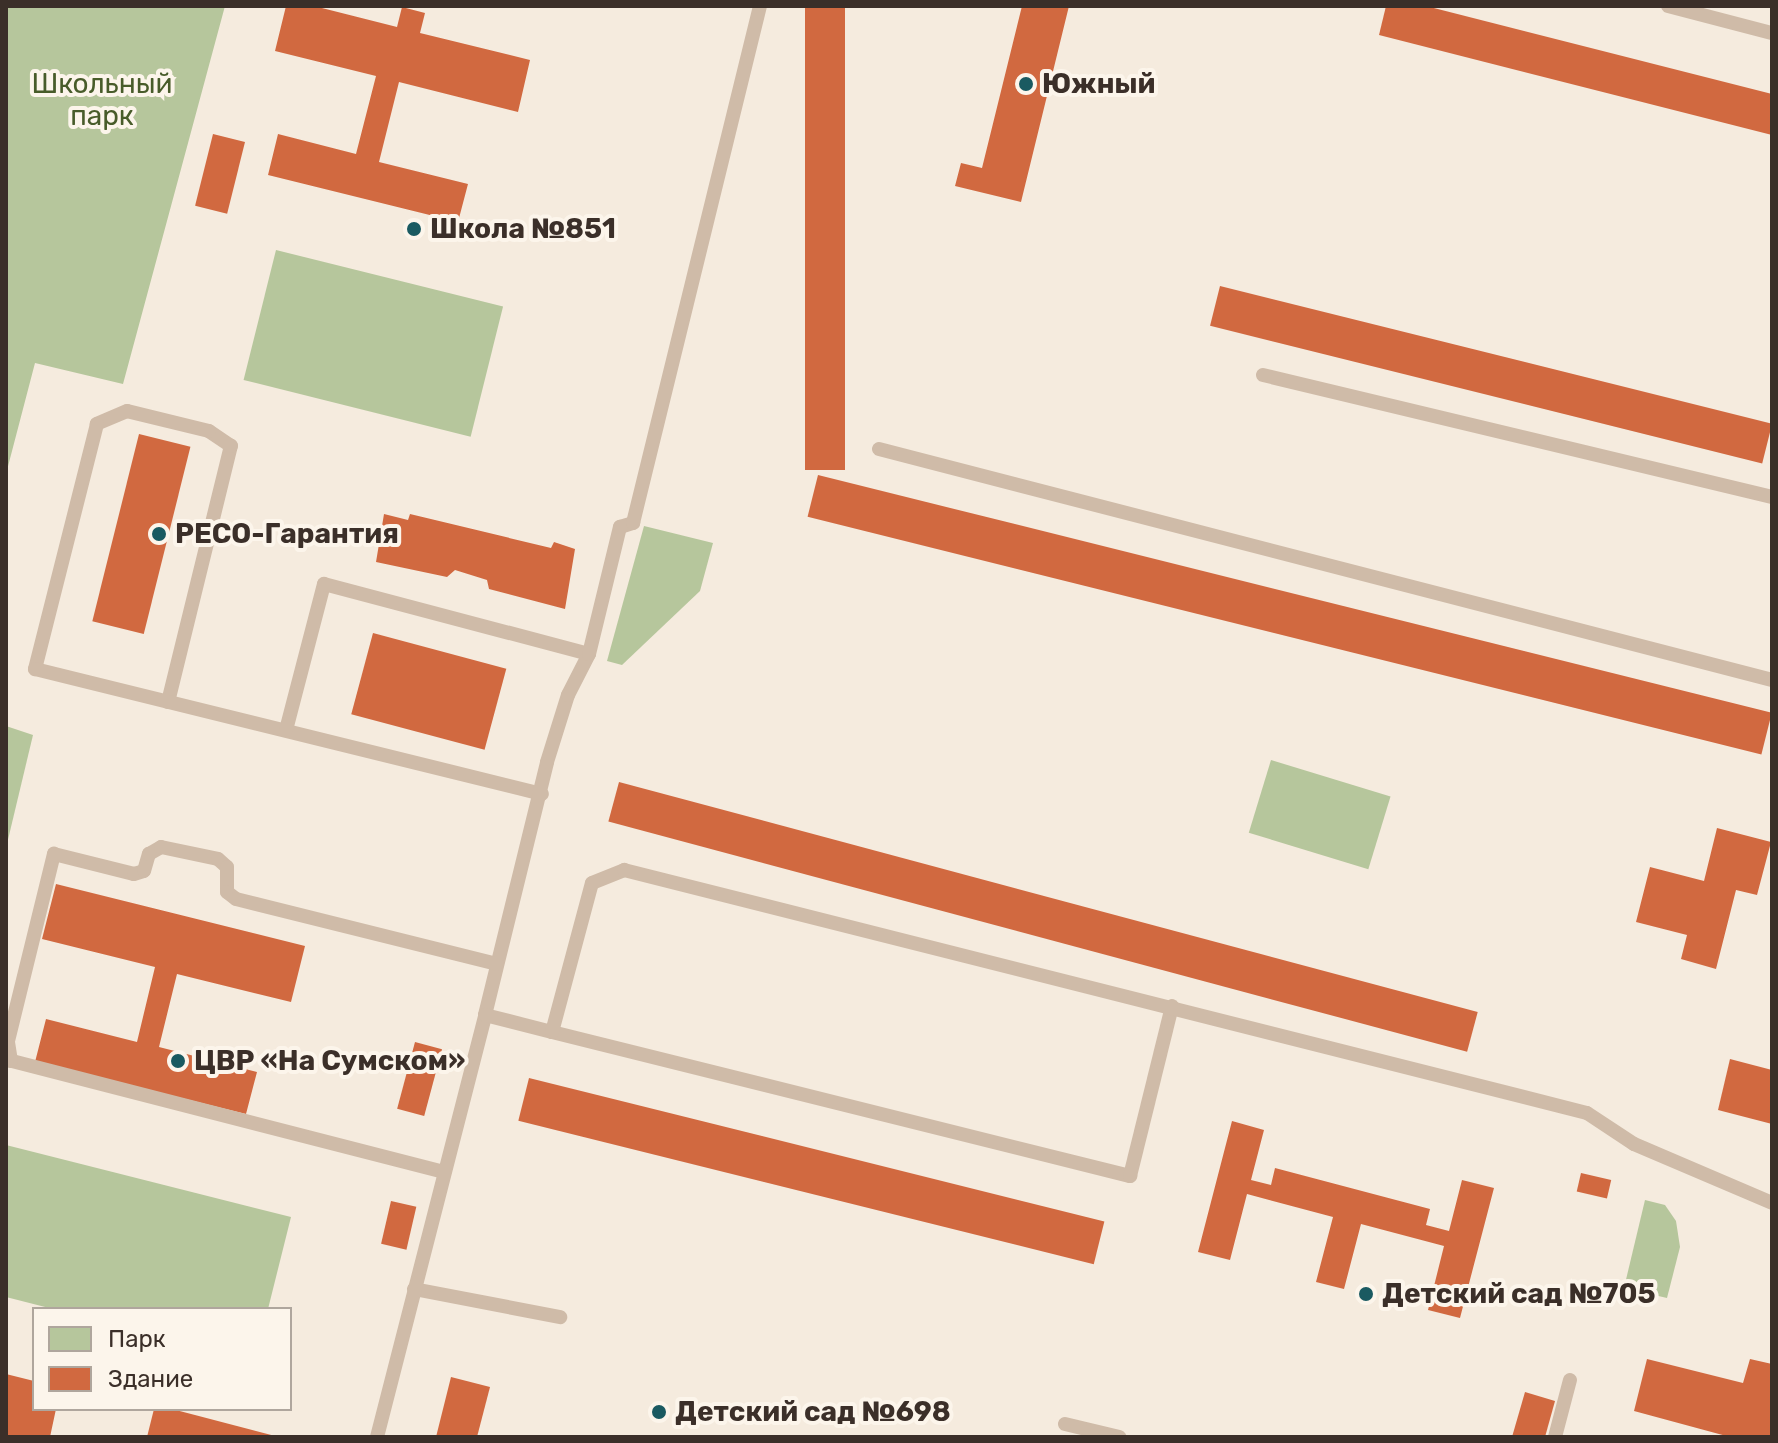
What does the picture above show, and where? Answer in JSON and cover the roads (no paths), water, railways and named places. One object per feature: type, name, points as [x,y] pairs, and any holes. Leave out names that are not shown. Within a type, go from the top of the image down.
[{"type":"lane","points":[[377,1437],[568,695],[589,654],[620,527],[633,523],[760,6]]},
{"type":"lane","points":[[1668,6],[1772,33]]},
{"type":"lane","points":[[1263,375],[1772,497]]},
{"type":"lane","points":[[168,702],[231,446],[209,431],[127,411],[97,424],[35,669],[168,702],[286,730],[542,794]]},
{"type":"lane","points":[[879,449],[1772,680]]},
{"type":"lane","points":[[286,730],[324,584],[589,654]]},
{"type":"lane","points":[[444,1172],[11,1061],[8,1041],[54,854],[134,874],[144,871],[149,854],[161,847],[218,859],[227,867],[227,892],[236,899],[497,964]]},
{"type":"lane","points":[[552,1032],[592,883],[624,870],[1587,1113],[1634,1144],[1772,1203]]},
{"type":"lane","points":[[485,1015],[1130,1176],[1172,1006]]},
{"type":"lane","points":[[414,1289],[560,1317]]},
{"type":"lane","points":[[1555,1437],[1570,1380]]},
{"type":"lane","points":[[1065,1424],[1119,1437]]},
{"type":"place","name":"Южный","points":[[1026,84]]},
{"type":"place","name":"Школа №851","points":[[414,229]]},
{"type":"place","name":"РЕСО-Гарантия","points":[[159,534]]},
{"type":"place","name":"ЦВР «На Сумском»","points":[[178,1061]]},
{"type":"place","name":"Детский сад №705","points":[[1366,1294]]},
{"type":"place","name":"Детский сад №698","points":[[659,1412]]},
{"type":"park label","name":"Школьный парк","points":[[102,100]]}]
